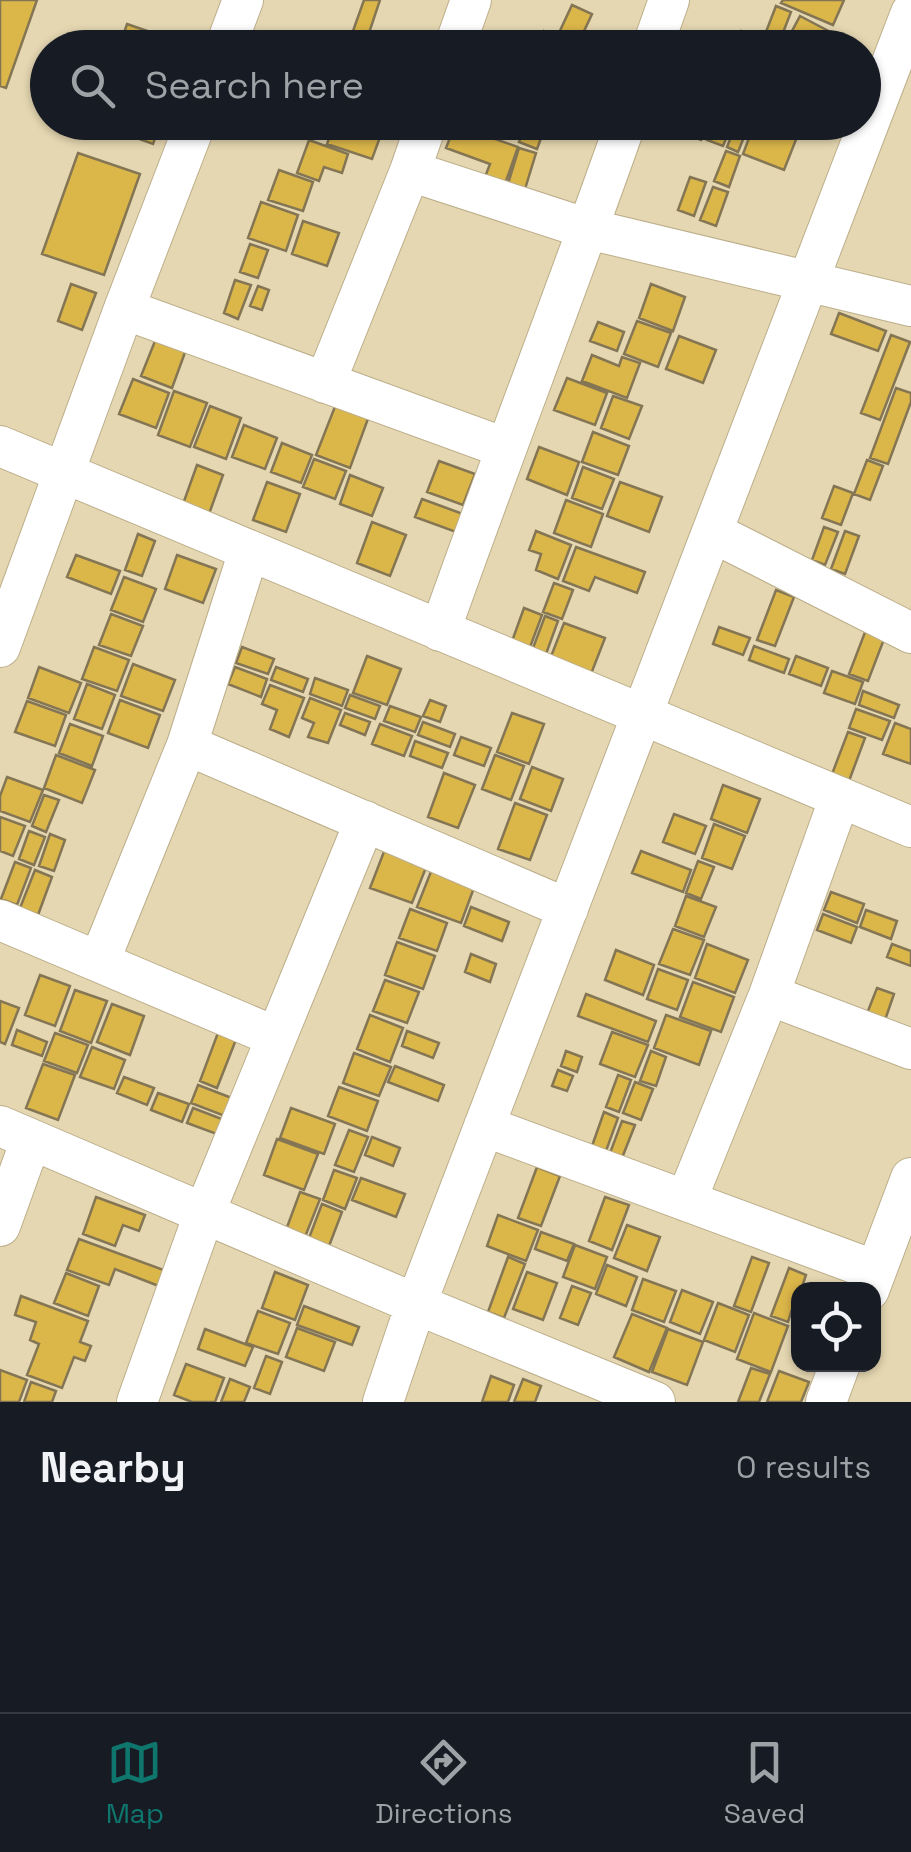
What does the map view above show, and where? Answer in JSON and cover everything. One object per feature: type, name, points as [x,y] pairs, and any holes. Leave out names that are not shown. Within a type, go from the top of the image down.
[{"type":"street","points":[[232,30],[243,0]]},
{"type":"street","points":[[460,30],[471,0]]},
{"type":"street","points":[[658,30],[669,0]]},
{"type":"street","points":[[881,91],[911,13]]},
{"type":"street","points":[[0,647],[189,140]]},
{"type":"street","points":[[325,382],[421,140]]},
{"type":"street","points":[[440,631],[620,140]]},
{"type":"street","points":[[383,1402],[416,1304],[862,140]]},
{"type":"street","points":[[410,171],[588,229],[911,306]]},
{"type":"street","points":[[124,309],[504,448]]},
{"type":"street","points":[[0,446],[911,827]]},
{"type":"street","points":[[712,532],[907,620]]},
{"type":"street","points":[[99,962],[187,746],[249,551]]},
{"type":"street","points":[[187,746],[568,909]]},
{"type":"street","points":[[686,1201],[769,995],[840,797]]},
{"type":"street","points":[[137,1402],[204,1214],[365,821]]},
{"type":"street","points":[[0,920],[276,1037]]},
{"type":"street","points":[[769,995],[911,1050]]},
{"type":"street","points":[[484,1126],[686,1201],[872,1280],[911,1178]]},
{"type":"street","points":[[0,1226],[16,1133],[655,1402]]},
{"type":"street","points":[[826,1402],[837,1372]]},
{"type":"building","points":[[0,0],[37,0],[6,88],[0,86]]},
{"type":"building","points":[[364,0],[380,0],[370,30],[353,30]]},
{"type":"building","points":[[844,0],[833,25],[781,3]]},
{"type":"building","points":[[572,5],[592,14],[585,30],[560,30]]},
{"type":"building","points":[[776,6],[791,12],[784,30],[767,30]]},
{"type":"building","points":[[800,16],[827,30],[793,30]]},
{"type":"building","points":[[309,140],[348,154],[342,173],[324,167],[319,181],[297,173]]},
{"type":"building","points":[[328,140],[379,140],[372,159],[327,144]]},
{"type":"building","points":[[449,140],[498,140],[518,147],[505,184],[485,177],[490,164],[446,148]]},
{"type":"building","points":[[520,140],[540,140],[537,149]]},
{"type":"building","points":[[730,140],[743,140],[738,152],[727,147]]},
{"type":"building","points":[[748,140],[796,140],[784,170],[743,154]]},
{"type":"building","points":[[519,148],[536,153],[525,189],[508,184]]},
{"type":"building","points":[[726,151],[740,156],[729,187],[714,181]]},
{"type":"building","points":[[78,153],[140,174],[104,275],[42,254]]},
{"type":"building","points":[[279,170],[313,182],[303,211],[268,200]]},
{"type":"building","points":[[690,177],[706,182],[694,216],[678,210]]},
{"type":"building","points":[[713,187],[728,192],[716,226],[700,220]]},
{"type":"building","points":[[261,202],[298,215],[286,251],[248,238]]},
{"type":"building","points":[[303,221],[339,233],[327,266],[292,254]]},
{"type":"building","points":[[250,244],[268,250],[258,278],[240,272]]},
{"type":"building","points":[[235,280],[251,285],[238,319],[224,313]]},
{"type":"building","points":[[71,284],[96,293],[82,330],[58,321]]},
{"type":"building","points":[[651,284],[685,297],[673,331],[639,318]]},
{"type":"building","points":[[258,286],[269,290],[262,310],[250,306]]},
{"type":"building","points":[[839,313],[886,331],[878,351],[831,334]]},
{"type":"building","points":[[637,321],[671,333],[658,367],[624,354]]},
{"type":"building","points":[[598,322],[624,332],[617,351],[590,341]]},
{"type":"building","points":[[891,335],[910,342],[880,420],[861,413]]},
{"type":"building","points":[[157,336],[187,347],[172,388],[141,376]]},
{"type":"building","points":[[679,336],[716,350],[703,383],[666,369]]},
{"type":"building","points":[[592,355],[619,366],[622,357],[640,363],[627,398],[582,381]]},
{"type":"building","points":[[567,378],[607,393],[595,425],[554,410]]},
{"type":"building","points":[[133,379],[169,393],[156,428],[119,414]]},
{"type":"building","points":[[896,388],[911,393],[911,402],[888,464],[870,458]]},
{"type":"building","points":[[174,391],[207,403],[190,447],[158,435]]},
{"type":"building","points":[[613,396],[642,406],[629,439],[601,428]]},
{"type":"building","points":[[336,404],[369,416],[350,468],[316,455]]},
{"type":"building","points":[[210,406],[241,418],[226,459],[194,447]]},
{"type":"building","points":[[244,425],[277,438],[265,469],[232,457]]},
{"type":"building","points":[[593,432],[629,446],[618,475],[582,462]]},
{"type":"building","points":[[282,443],[312,455],[301,483],[271,472]]},
{"type":"building","points":[[539,447],[579,462],[567,495],[527,479]]},
{"type":"building","points":[[314,459],[346,471],[335,499],[303,487]]},
{"type":"building","points":[[867,460],[883,466],[870,500],[854,494]]},
{"type":"building","points":[[439,461],[475,474],[463,505],[427,492]]},
{"type":"building","points":[[197,465],[223,475],[209,514],[183,504]]},
{"type":"building","points":[[583,467],[614,479],[602,509],[572,498]]},
{"type":"building","points":[[350,475],[383,488],[372,516],[340,504]]},
{"type":"building","points":[[267,482],[300,494],[286,532],[253,520]]},
{"type":"building","points":[[620,482],[662,497],[649,532],[607,516]]},
{"type":"building","points":[[834,486],[853,493],[841,525],[822,518]]},
{"type":"building","points":[[422,499],[463,514],[456,532],[415,517]]},
{"type":"building","points":[[566,500],[603,514],[591,547],[554,533]]},
{"type":"building","points":[[372,522],[406,535],[390,576],[357,563]]},
{"type":"building","points":[[824,527],[838,532],[825,565],[812,560]]},
{"type":"building","points":[[536,531],[571,545],[558,579],[536,570],[541,554],[529,550]]},
{"type":"building","points":[[845,531],[859,536],[845,574],[831,569]]},
{"type":"building","points":[[138,534],[155,541],[142,576],[125,570]]},
{"type":"building","points":[[576,547],[645,572],[637,593],[595,577],[589,591],[563,581]]},
{"type":"building","points":[[76,555],[120,571],[111,594],[67,577]]},
{"type":"building","points":[[177,555],[216,569],[203,603],[165,589]]},
{"type":"building","points":[[124,577],[156,589],[143,622],[111,610]]},
{"type":"building","points":[[554,583],[573,590],[562,619],[543,612]]},
{"type":"building","points":[[776,590],[794,597],[775,646],[757,640]]},
{"type":"building","points":[[524,608],[542,615],[529,650],[511,644]]},
{"type":"building","points":[[111,614],[143,626],[131,656],[99,645]]},
{"type":"building","points":[[545,616],[558,621],[546,654],[533,648]]},
{"type":"building","points":[[564,623],[605,638],[591,674],[550,659]]},
{"type":"building","points":[[719,627],[750,638],[743,655],[713,644]]},
{"type":"building","points":[[867,627],[886,634],[868,681],[849,674]]},
{"type":"building","points":[[754,646],[789,659],[784,673],[749,660]]},
{"type":"building","points":[[94,647],[129,660],[117,691],[82,679]]},
{"type":"building","points":[[242,647],[274,659],[268,674],[236,663]]},
{"type":"building","points":[[367,656],[401,669],[387,705],[353,693]]},
{"type":"building","points":[[796,656],[828,668],[821,686],[789,674]]},
{"type":"building","points":[[133,664],[175,680],[163,711],[121,696]]},
{"type":"building","points":[[39,667],[81,683],[69,713],[28,698]]},
{"type":"building","points":[[235,667],[267,679],[261,697],[228,684]]},
{"type":"building","points":[[276,667],[308,679],[303,692],[271,680]]},
{"type":"building","points":[[832,671],[863,682],[855,704],[824,693]]},
{"type":"building","points":[[315,678],[348,690],[342,706],[310,694]]},
{"type":"building","points":[[87,684],[115,695],[102,729],[74,719]]},
{"type":"building","points":[[270,685],[304,698],[289,737],[270,729],[277,710],[262,704]]},
{"type":"building","points":[[863,691],[899,705],[894,718],[859,705]]},
{"type":"building","points":[[350,695],[380,706],[375,719],[345,708]]},
{"type":"building","points":[[310,698],[341,710],[328,743],[308,737],[314,723],[302,718]]},
{"type":"building","points":[[120,700],[160,715],[148,748],[108,733]]},
{"type":"building","points":[[430,700],[446,706],[440,722],[423,716]]},
{"type":"building","points":[[27,701],[66,715],[55,746],[15,732]]},
{"type":"building","points":[[390,706],[421,717],[415,732],[384,721]]},
{"type":"building","points":[[856,709],[890,721],[882,740],[849,728]]},
{"type":"building","points":[[345,713],[370,722],[365,735],[340,725]]},
{"type":"building","points":[[512,713],[544,724],[529,764],[497,752]]},
{"type":"building","points":[[423,722],[455,734],[450,747],[418,735]]},
{"type":"building","points":[[895,723],[911,729],[911,764],[883,754]]},
{"type":"building","points":[[70,724],[103,736],[92,766],[59,753]]},
{"type":"building","points":[[380,724],[412,736],[404,756],[372,744]]},
{"type":"building","points":[[848,732],[865,738],[846,789],[829,782]]},
{"type":"building","points":[[461,737],[491,748],[484,766],[454,755]]},
{"type":"building","points":[[415,741],[448,753],[442,768],[410,756]]},
{"type":"building","points":[[56,755],[95,770],[82,803],[44,788]]},
{"type":"building","points":[[495,755],[524,766],[511,800],[482,789]]},
{"type":"building","points":[[532,767],[563,779],[551,811],[520,799]]},
{"type":"building","points":[[444,773],[475,785],[458,828],[428,817]]},
{"type":"building","points":[[7,777],[43,790],[30,822],[0,811],[0,796]]},
{"type":"building","points":[[723,785],[760,799],[747,833],[711,819]]},
{"type":"building","points":[[44,795],[59,800],[46,832],[32,826]]},
{"type":"building","points":[[515,803],[547,815],[530,860],[498,849]]},
{"type":"building","points":[[674,814],[706,826],[695,854],[663,842]]},
{"type":"building","points":[[0,817],[25,826],[13,856],[0,851]]},
{"type":"building","points":[[714,824],[745,836],[732,869],[702,858]]},
{"type":"building","points":[[29,831],[45,837],[34,865],[19,859]]},
{"type":"building","points":[[50,834],[65,840],[54,871],[39,866]]},
{"type":"building","points":[[385,849],[427,865],[412,903],[370,888]]},
{"type":"building","points":[[641,851],[691,870],[683,892],[632,873]]},
{"type":"building","points":[[698,861],[714,867],[701,899],[686,893]]},
{"type":"building","points":[[15,862],[31,868],[17,905],[1,899]]},
{"type":"building","points":[[432,869],[475,885],[461,923],[417,907]]},
{"type":"building","points":[[35,870],[52,877],[38,915],[20,908]]},
{"type":"building","points":[[831,892],[864,904],[857,923],[824,910]]},
{"type":"building","points":[[686,896],[716,907],[704,937],[675,926]]},
{"type":"building","points":[[471,907],[509,922],[502,941],[464,926]]},
{"type":"building","points":[[410,909],[447,923],[437,951],[399,938]]},
{"type":"building","points":[[866,910],[897,921],[891,939],[860,927]]},
{"type":"building","points":[[823,914],[857,927],[851,943],[817,930]]},
{"type":"building","points":[[673,929],[704,940],[690,975],[659,964]]},
{"type":"building","points":[[397,942],[435,956],[423,989],[385,975]]},
{"type":"building","points":[[707,944],[748,960],[735,993],[695,978]]},
{"type":"building","points":[[892,944],[911,951],[911,966],[887,957]]},
{"type":"building","points":[[616,950],[654,965],[643,995],[605,980]]},
{"type":"building","points":[[471,954],[496,964],[490,982],[465,972]]},
{"type":"building","points":[[658,969],[688,980],[677,1010],[647,999]]},
{"type":"building","points":[[40,975],[70,986],[55,1026],[25,1015]]},
{"type":"building","points":[[385,980],[419,992],[407,1023],[373,1011]]},
{"type":"building","points":[[693,982],[734,997],[721,1032],[680,1017]]},
{"type":"building","points":[[877,988],[894,994],[884,1023],[866,1016]]},
{"type":"building","points":[[75,990],[107,1001],[91,1043],[60,1031]]},
{"type":"building","points":[[586,994],[656,1021],[648,1042],[578,1016]]},
{"type":"building","points":[[0,1001],[19,1008],[5,1044],[0,1042]]},
{"type":"building","points":[[112,1004],[144,1016],[130,1055],[97,1042]]},
{"type":"building","points":[[370,1015],[403,1028],[390,1062],[357,1049]]},
{"type":"building","points":[[666,1015],[711,1031],[699,1065],[654,1048]]},
{"type":"building","points":[[17,1030],[47,1042],[42,1056],[12,1045]]},
{"type":"building","points":[[219,1030],[237,1037],[217,1088],[200,1081]]},
{"type":"building","points":[[407,1031],[439,1043],[433,1058],[402,1046]]},
{"type":"building","points":[[612,1032],[648,1045],[635,1077],[600,1064]]},
{"type":"building","points":[[55,1033],[88,1045],[77,1073],[44,1061]]},
{"type":"building","points":[[92,1047],[125,1060],[114,1089],[80,1077]]},
{"type":"building","points":[[566,1051],[582,1057],[577,1072],[561,1066]]},
{"type":"building","points":[[651,1051],[666,1057],[656,1086],[640,1081]]},
{"type":"building","points":[[354,1053],[391,1067],[379,1096],[343,1083]]},
{"type":"building","points":[[43,1064],[75,1075],[58,1120],[26,1108]]},
{"type":"building","points":[[395,1066],[444,1085],[438,1101],[388,1082]]},
{"type":"building","points":[[558,1070],[573,1076],[567,1091],[552,1086]]},
{"type":"building","points":[[618,1075],[631,1080],[619,1112],[606,1107]]},
{"type":"building","points":[[124,1077],[154,1088],[147,1105],[117,1093]]},
{"type":"building","points":[[635,1082],[653,1089],[641,1120],[623,1113]]},
{"type":"building","points":[[198,1085],[237,1100],[230,1118],[191,1103]]},
{"type":"building","points":[[339,1087],[378,1101],[367,1131],[328,1116]]},
{"type":"building","points":[[158,1093],[189,1104],[182,1122],[151,1110]]},
{"type":"building","points":[[193,1108],[227,1121],[222,1136],[187,1123]]},
{"type":"building","points":[[291,1108],[335,1124],[324,1154],[280,1138]]},
{"type":"building","points":[[604,1112],[618,1118],[606,1151],[592,1146]]},
{"type":"building","points":[[622,1121],[635,1125],[622,1158],[610,1153]]},
{"type":"building","points":[[349,1130],[368,1137],[354,1172],[335,1165]]},
{"type":"building","points":[[372,1137],[400,1148],[393,1166],[365,1155]]},
{"type":"building","points":[[277,1139],[318,1154],[304,1190],[264,1175]]},
{"type":"building","points":[[537,1167],[560,1176],[541,1226],[518,1218]]},
{"type":"building","points":[[334,1170],[357,1178],[345,1209],[323,1200]]},
{"type":"building","points":[[361,1178],[405,1194],[396,1217],[352,1200]]},
{"type":"building","points":[[300,1192],[320,1199],[305,1237],[286,1230]]},
{"type":"building","points":[[96,1197],[145,1215],[139,1231],[123,1225],[115,1246],[83,1234]]},
{"type":"building","points":[[605,1197],[629,1205],[612,1250],[589,1241]]},
{"type":"building","points":[[322,1204],[342,1212],[329,1246],[309,1238]]},
{"type":"building","points":[[498,1215],[538,1230],[526,1261],[487,1246]]},
{"type":"building","points":[[627,1225],[660,1237],[647,1271],[614,1258]]},
{"type":"building","points":[[541,1232],[574,1244],[567,1261],[535,1249]]},
{"type":"building","points":[[79,1239],[169,1272],[164,1288],[115,1269],[109,1285],[67,1270]]},
{"type":"building","points":[[575,1245],[607,1257],[595,1289],[563,1277]]},
{"type":"building","points":[[508,1257],[525,1264],[504,1318],[488,1312]]},
{"type":"building","points":[[752,1257],[769,1263],[751,1312],[734,1306]]},
{"type":"building","points":[[607,1265],[637,1277],[626,1306],[596,1294]]},
{"type":"building","points":[[789,1268],[806,1275],[804,1282],[791,1282],[788,1322],[771,1316]]},
{"type":"building","points":[[275,1272],[308,1285],[295,1320],[262,1308]]},
{"type":"building","points":[[527,1272],[557,1283],[543,1320],[513,1309]]},
{"type":"building","points":[[66,1273],[99,1286],[88,1316],[54,1303]]},
{"type":"building","points":[[643,1279],[676,1291],[664,1322],[632,1310]]},
{"type":"building","points":[[572,1286],[591,1293],[578,1325],[560,1318]]},
{"type":"building","points":[[682,1290],[713,1302],[700,1334],[670,1322]]},
{"type":"building","points":[[21,1296],[88,1321],[80,1342],[91,1346],[85,1361],[74,1357],[62,1388],[27,1375],[39,1344],[30,1340],[36,1322],[15,1315]]},
{"type":"building","points":[[718,1303],[749,1315],[735,1352],[704,1340]]},
{"type":"building","points":[[304,1306],[359,1327],[352,1345],[297,1325]]},
{"type":"building","points":[[258,1311],[290,1323],[278,1354],[246,1343]]},
{"type":"building","points":[[754,1313],[788,1326],[771,1372],[737,1359]]},
{"type":"building","points":[[632,1314],[667,1328],[649,1372],[614,1357]]},
{"type":"building","points":[[297,1328],[335,1342],[324,1371],[286,1357]]},
{"type":"building","points":[[205,1329],[253,1347],[245,1366],[198,1349]]},
{"type":"building","points":[[668,1329],[703,1342],[687,1385],[652,1372]]},
{"type":"building","points":[[266,1356],[282,1362],[270,1394],[254,1388]]},
{"type":"building","points":[[186,1364],[224,1378],[215,1402],[192,1402],[174,1395]]},
{"type":"building","points":[[751,1368],[770,1374],[759,1402],[738,1402]]},
{"type":"building","points":[[0,1370],[27,1380],[19,1402],[0,1402]]},
{"type":"building","points":[[779,1371],[809,1382],[801,1402],[767,1402]]},
{"type":"building","points":[[491,1376],[514,1385],[508,1402],[482,1402]]},
{"type":"building","points":[[230,1379],[250,1387],[244,1402],[221,1402]]},
{"type":"building","points":[[523,1379],[541,1386],[535,1402],[514,1402]]},
{"type":"building","points":[[31,1382],[56,1391],[52,1402],[24,1402]]}]
